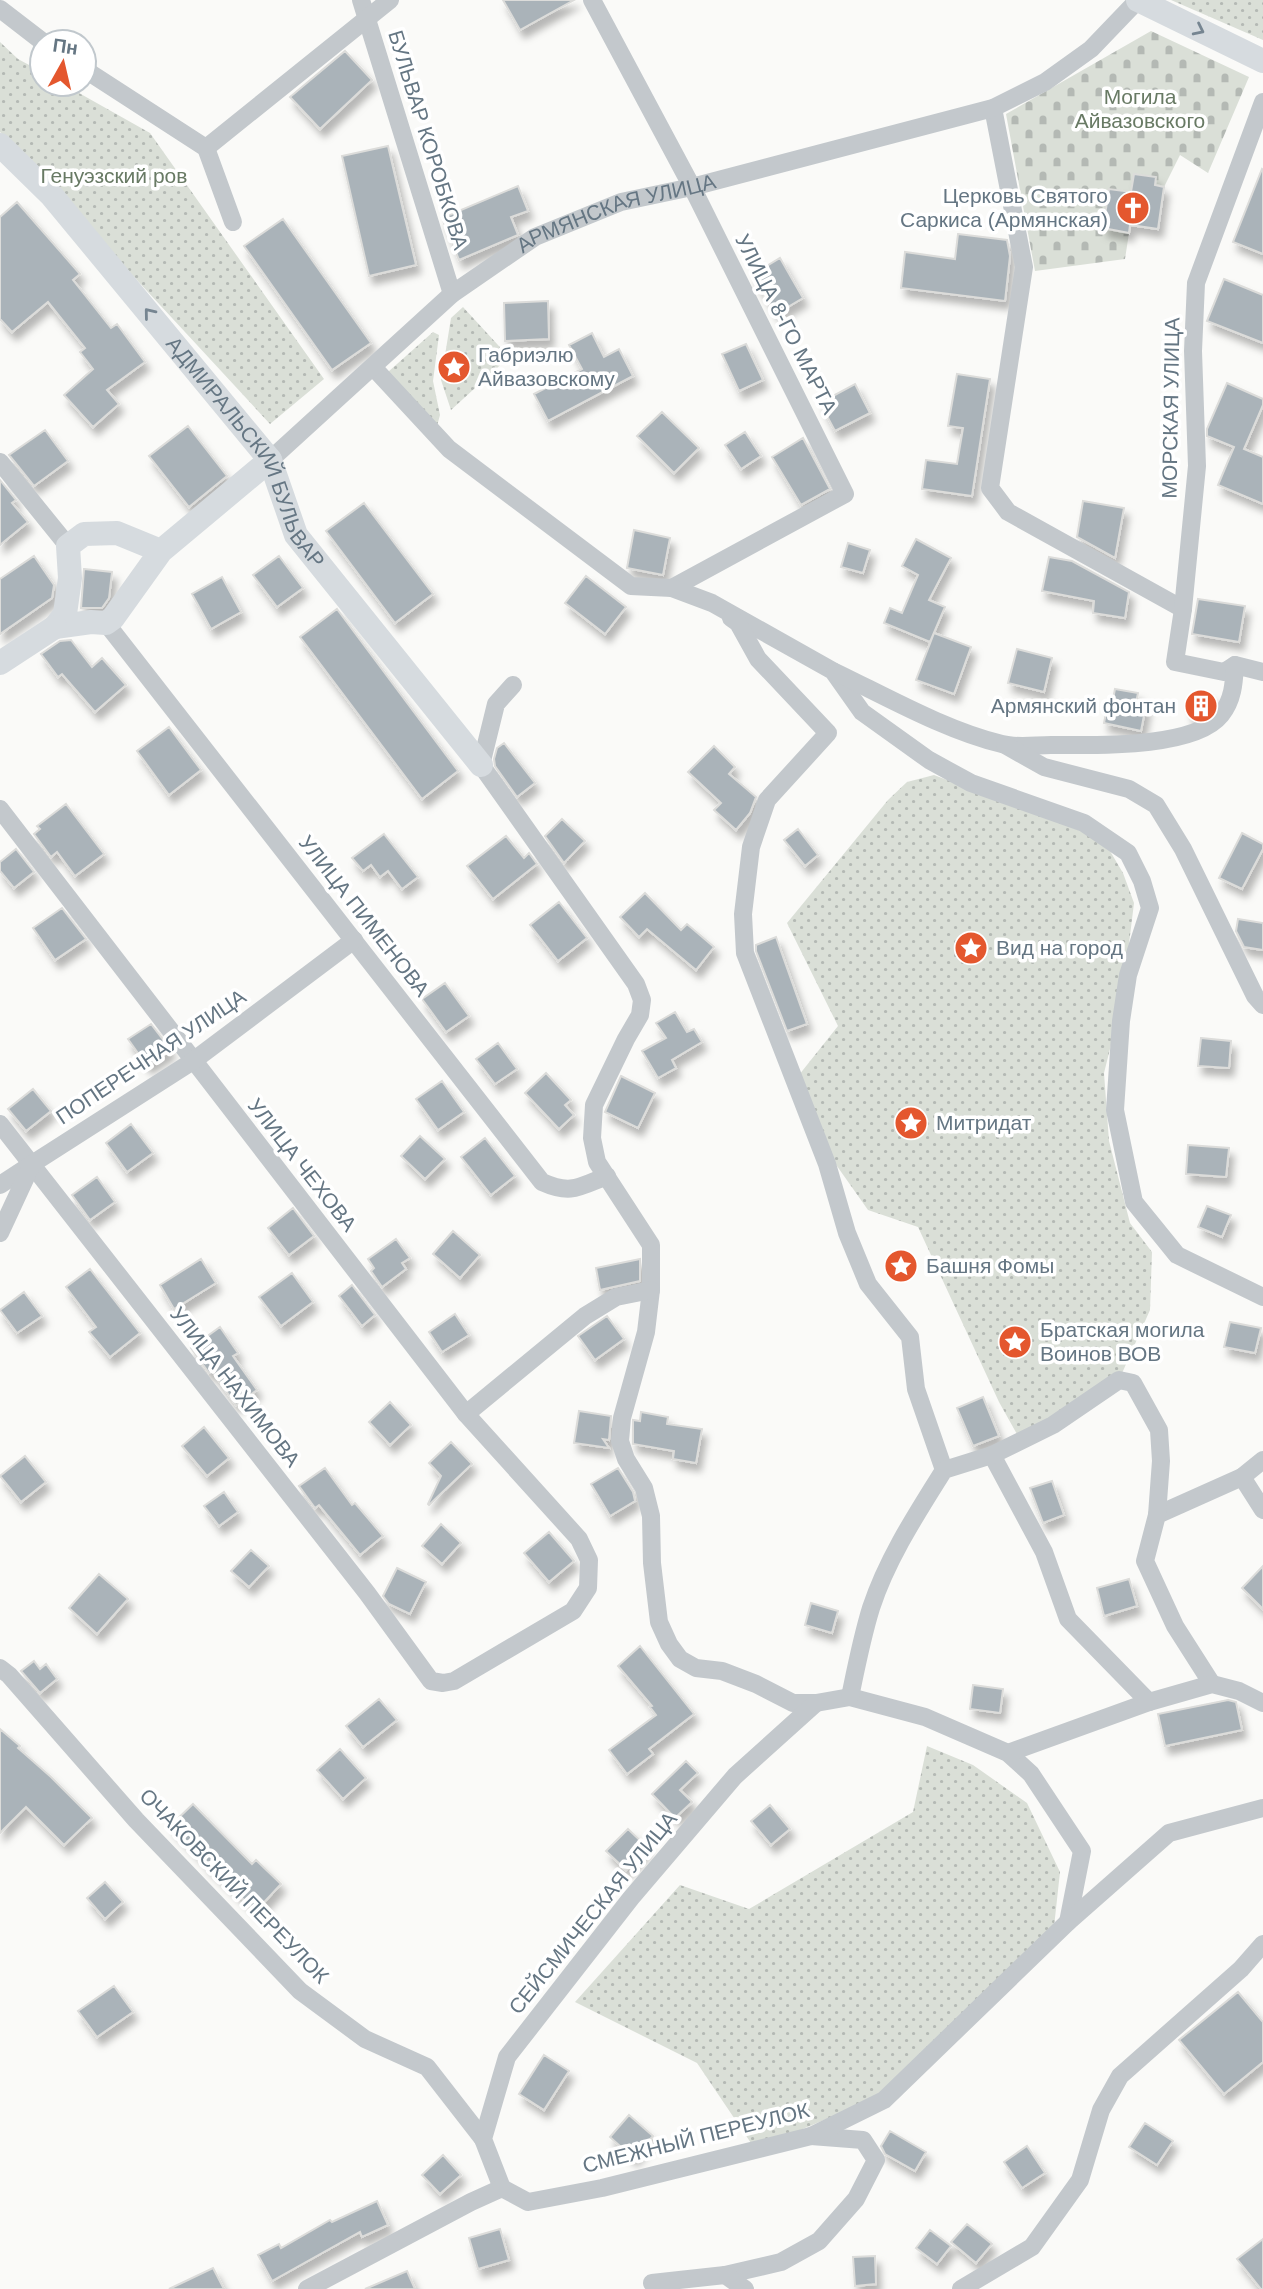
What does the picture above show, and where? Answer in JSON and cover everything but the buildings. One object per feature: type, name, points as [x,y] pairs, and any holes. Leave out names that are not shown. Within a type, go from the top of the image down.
[{"type":"street","name":"БУЛЬВАР КОРОБКОВА","points":[[362,0],[452,294]]},
{"type":"street","points":[[206,148],[390,0]]},
{"type":"street","name":"УЛИЦА 8-ГО МАРТА","points":[[592,0],[692,187],[845,494],[671,588]]},
{"type":"street","points":[[1138,0],[1263,61]]},
{"type":"street","name":"АРМЯНСКАЯ УЛИЦА","points":[[107,623],[161,551],[270,460],[452,294],[546,231],[621,202],[692,187],[993,108],[1045,82],[1091,49],[1138,0]]},
{"type":"street","points":[[0,9],[28,30]]},
{"type":"street","points":[[98,78],[206,148],[233,222]]},
{"type":"street","name":"МОРСКАЯ УЛИЦА","points":[[1235,665],[1224,672],[1175,662],[1183,610],[1197,466],[1193,351],[1196,283],[1263,102]]},
{"type":"street","points":[[993,108],[1024,267],[990,488],[1008,512],[1183,610]]},
{"type":"street","name":"АДМИРАЛЬСКИЙ БУЛЬВАР","points":[[0,145],[52,196],[270,460],[296,535],[481,765]]},
{"type":"street","points":[[373,367],[449,449],[631,586],[671,588],[712,603],[833,671],[940,722],[1004,745],[1044,767],[1129,789],[1156,805],[1184,849],[1255,996],[1263,1005]]},
{"type":"street","points":[[0,462],[68,547],[70,578],[65,614],[55,627],[0,663]]},
{"type":"street","points":[[68,547],[84,534],[117,533],[161,551]]},
{"type":"street","points":[[712,603],[738,623],[758,659],[828,733],[767,800],[751,847],[743,914],[745,953],[827,1164],[847,1233],[867,1284],[910,1337],[916,1389],[944,1470]]},
{"type":"street","points":[[55,627],[91,622],[107,623]]},
{"type":"street","name":"УЛИЦА ПИМЕНОВА","points":[[107,623],[542,1182],[559,1190],[578,1187],[607,1175]]},
{"type":"street","points":[[1004,745],[1092,745],[1158,741],[1198,731],[1220,716],[1234,692],[1235,665],[1263,672]]},
{"type":"street","points":[[833,671],[862,712],[929,760],[971,783],[1084,823],[1128,853],[1142,881],[1150,908],[1128,975],[1121,1021],[1115,1110],[1134,1202],[1177,1255],[1263,1297]]},
{"type":"street","points":[[513,685],[496,704],[481,765],[636,984],[642,1000],[640,1015],[594,1105],[592,1138],[597,1161],[651,1245],[651,1290],[646,1332],[622,1418],[620,1441],[626,1459],[644,1488],[651,1516],[652,1563],[659,1622],[669,1644],[680,1659],[696,1668],[722,1671],[757,1684],[793,1703],[850,1698],[925,1717],[1008,1753],[1031,1774],[1082,1851],[1068,1922]]},
{"type":"street","name":"УЛИЦА ЧЕХОВА","points":[[0,809],[466,1414],[579,1539]]},
{"type":"street","name":"ПОПЕРЕЧНАЯ УЛИЦА","points":[[0,1185],[193,1061],[354,940]]},
{"type":"street","name":"УЛИЦА НАХИМОВА","points":[[0,1124],[366,1592],[431,1681],[454,1681],[573,1611],[589,1588],[589,1560],[579,1539]]},
{"type":"street","points":[[0,1233],[32,1164]]},
{"type":"street","points":[[466,1414],[585,1317],[616,1297],[651,1290]]},
{"type":"street","points":[[850,1698],[871,1608],[892,1560],[944,1470],[992,1455],[1053,1425],[1119,1380],[1133,1383],[1159,1430],[1161,1461],[1157,1515],[1145,1561],[1175,1626],[1212,1684]]},
{"type":"street","points":[[992,1455],[1044,1552],[1068,1619],[1149,1702]]},
{"type":"street","points":[[1157,1515],[1242,1477],[1263,1460]]},
{"type":"street","points":[[1242,1477],[1263,1510]]},
{"type":"street","name":"ОЧАКОВСКИЙ ПЕРЕУЛОК","points":[[0,1668],[136,1820],[300,1991],[365,2039],[427,2067],[482,2139]]},
{"type":"street","points":[[1008,1753],[1149,1702],[1212,1684],[1239,1691],[1263,1703]]},
{"type":"street","name":"СЕЙСМИЧЕСКАЯ УЛИЦА","points":[[482,2139],[507,2057],[631,1898],[735,1776],[816,1703]]},
{"type":"street","name":"СМЕЖНЫЙ ПЕРЕУЛОК","points":[[502,2188],[528,2202],[602,2188],[811,2136],[884,2100],[1068,1922],[1169,1833],[1263,1808]]},
{"type":"street","points":[[961,2289],[1032,2247],[1080,2180],[1101,2110],[1120,2076],[1241,1969],[1263,1944]]},
{"type":"street","points":[[652,2283],[725,2275],[781,2262],[819,2241],[856,2199],[876,2161],[863,2140],[811,2136]]},
{"type":"street","points":[[307,2289],[502,2188],[482,2139]]},
{"type":"street","points":[[725,2275],[745,2289]]},
{"type":"green space","points":[[1171,0],[1263,0],[1263,40]]},
{"type":"green space","name":"Могила Айвазовского","points":[[1151,31],[1249,77],[1208,173],[1180,155],[1164,187],[1155,185],[1156,177],[1134,174],[1131,192],[1109,189],[1103,228],[1129,233],[1125,259],[1035,271],[1006,114]]},
{"type":"green space","name":"Генуэзский ров","points":[[0,42],[28,64],[28,98],[88,98],[150,133],[324,379],[270,424],[0,132]]},
{"type":"green space","points":[[463,307],[509,357],[451,410],[441,380],[451,318]]},
{"type":"green space","points":[[433,332],[439,335],[433,381],[440,415],[437,426],[388,372]]},
{"type":"green space","points":[[934,775],[1081,831],[1110,851],[1123,873],[1134,903],[1122,1001],[1104,1073],[1109,1141],[1130,1223],[1152,1252],[1150,1310],[1119,1380],[1018,1436],[999,1402],[918,1227],[868,1210],[832,1159],[799,1075],[838,1026],[787,923],[888,800],[907,782]]},
{"type":"green space","points":[[927,1746],[973,1765],[1027,1803],[1060,1872],[1054,1927],[872,2100],[755,2149],[697,2063],[575,2002],[680,1885],[749,1909],[913,1812]]},
{"type":"place","name":"Церковь Святого Саркиса (Армянская)","points":[[1133,208]]},
{"type":"place","name":"Габриэлю Айвазовскому","points":[[454,367]]},
{"type":"place","name":"Армянский фонтан","points":[[1201,706]]},
{"type":"place","name":"Вид на город","points":[[971,948]]},
{"type":"place","name":"Митридат","points":[[911,1123]]},
{"type":"place","name":"Башня Фомы","points":[[901,1266]]},
{"type":"place","name":"Братская могила Воинов ВОВ","points":[[1015,1342]]}]
